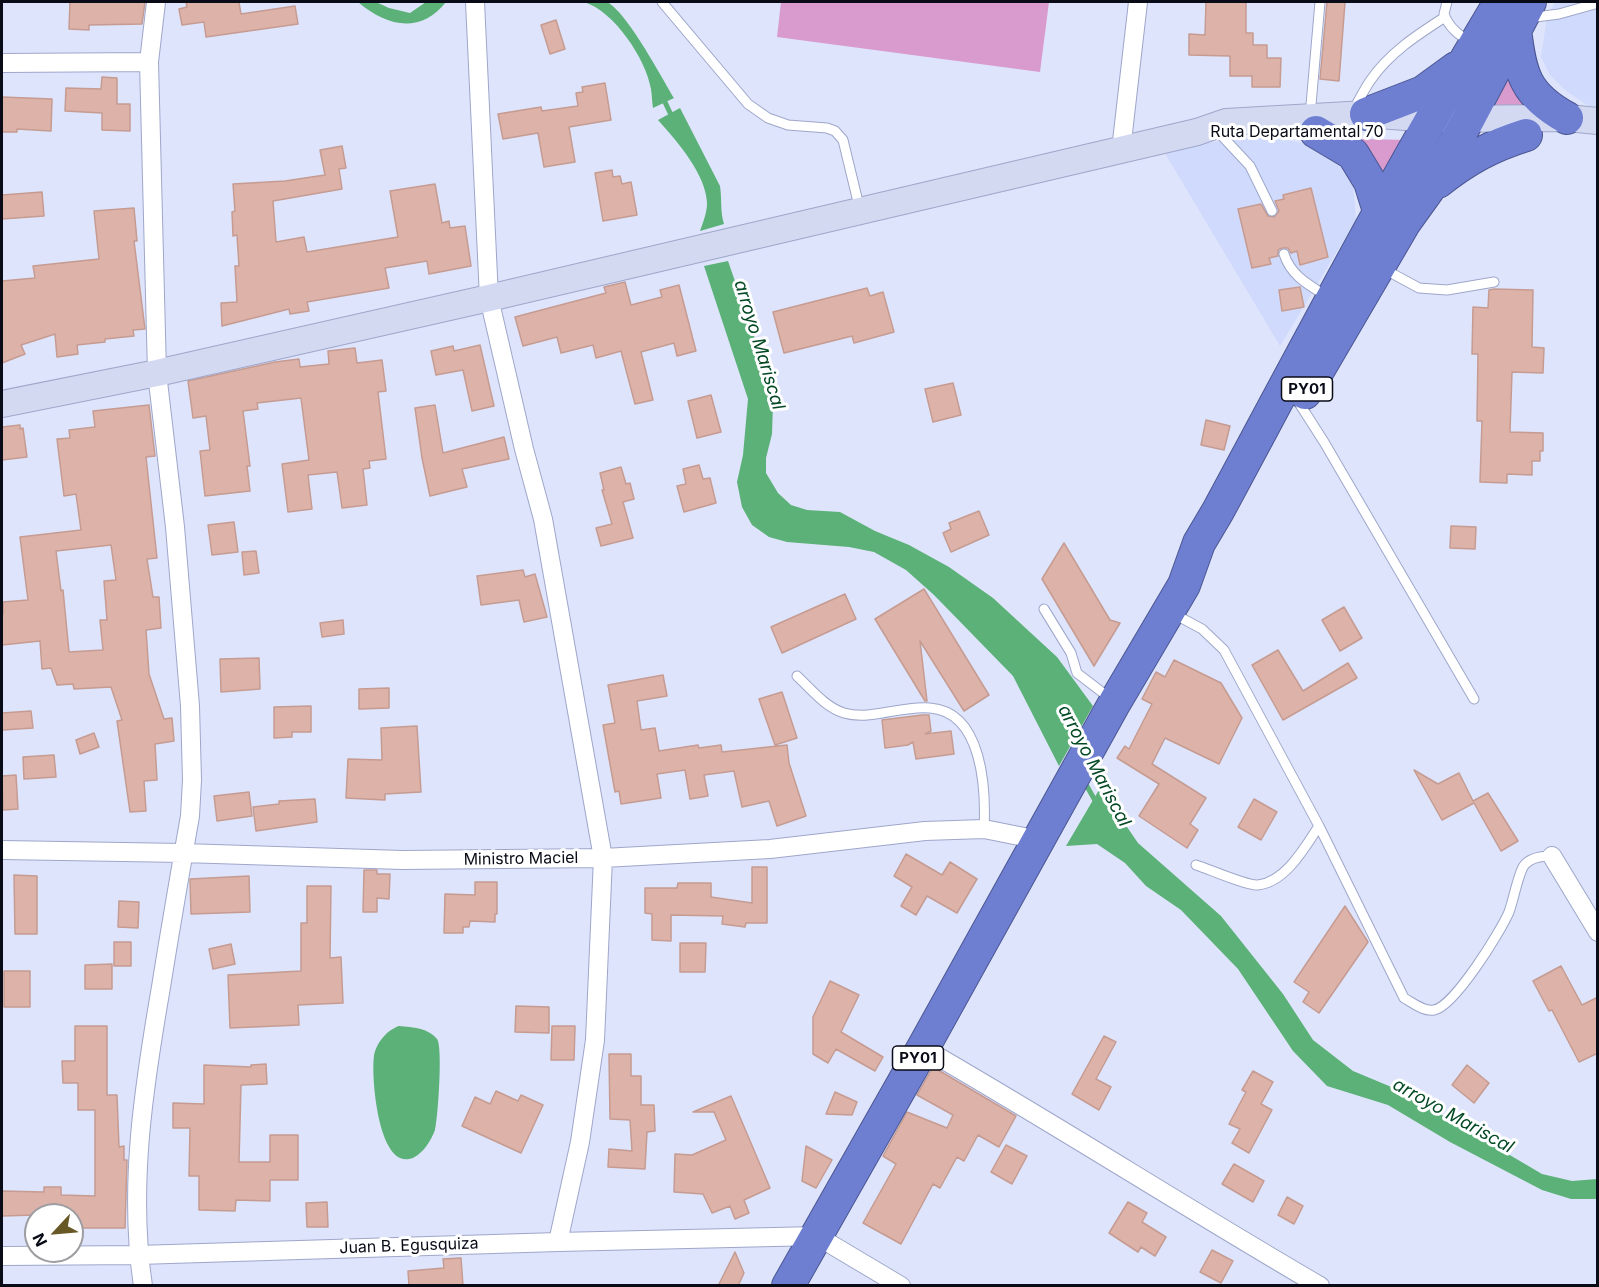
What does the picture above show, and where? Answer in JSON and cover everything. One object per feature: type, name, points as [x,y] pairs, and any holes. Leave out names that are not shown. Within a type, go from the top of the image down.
[{"type":"highway","points":[[1516,13],[1519,65],[1532,92],[1543,103],[1582,119]]},
{"type":"highway","name":"PY01","points":[[1177,598],[1199,543],[1379,211],[1447,95],[1471,49],[1516,13]]},
{"type":"highway","name":"PY01","points":[[788,1286],[1115,702],[1177,598],[1213,554],[1405,222],[1428,190],[1464,127],[1516,13]]},
{"type":"highway","points":[[1359,114],[1423,92],[1456,68],[1471,49]]},
{"type":"highway","points":[[1313,124],[1353,154],[1370,182],[1379,211]]},
{"type":"highway","points":[[1428,190],[1467,160],[1496,144],[1526,135]]},
{"type":"main road","name":"Ruta Departamental 70","points":[[1197,132],[1222,136],[1313,124],[1359,114],[1428,127]]},
{"type":"main road","points":[[1464,127],[1582,119]]},
{"type":"main road","name":"Ruta Departamental 70","points":[[1197,132],[1226,122],[1313,124],[1347,131],[1464,127],[1526,135],[1598,136]]},
{"type":"main road","points":[[2,404],[157,373],[489,298],[1197,132]]},
{"type":"street","points":[[143,1286],[138,1255],[139,1152],[151,1044],[190,816],[192,780],[190,706],[175,527],[157,373],[149,62],[156,2]]},
{"type":"street","points":[[1121,150],[1138,2]]},
{"type":"street","points":[[475,9],[489,298],[524,449],[543,519],[603,858],[596,1040],[580,1142],[558,1242]]},
{"type":"street","points":[[2,63],[149,62]]},
{"type":"street","name":"Ministro Maciel","points":[[2,850],[402,860],[603,858],[770,849],[925,831],[984,830],[1042,835]]},
{"type":"street","points":[[1552,856],[1598,932]]},
{"type":"street","points":[[923,1048],[1050,1122],[1320,1286]]},
{"type":"street","points":[[817,1236],[901,1286]]},
{"type":"street","name":"Juan B. Egusquiza","points":[[2,1256],[138,1255],[817,1236]]},
{"type":"lane","points":[[662,2],[748,104],[768,118],[788,125],[827,128],[835,131],[843,140],[860,210]]},
{"type":"lane","points":[[1313,124],[1320,2]]},
{"type":"lane","points":[[1447,2],[1444,14],[1449,25],[1471,49]]},
{"type":"lane","points":[[1516,13],[1560,14],[1598,3]]},
{"type":"lane","points":[[1359,114],[1370,80],[1391,56],[1445,17]]},
{"type":"lane","points":[[1222,136],[1250,166],[1272,211]]},
{"type":"lane","points":[[1284,254],[1288,266],[1296,276],[1332,299]]},
{"type":"lane","points":[[1379,267],[1419,288],[1447,290],[1494,282]]},
{"type":"lane","points":[[1299,403],[1474,699]]},
{"type":"lane","points":[[1177,598],[1202,629],[1224,650],[1319,826],[1404,999],[1435,1011],[1446,1004],[1464,984],[1496,938],[1508,914],[1524,866],[1533,859],[1552,856]]},
{"type":"lane","points":[[1044,609],[1071,653],[1077,673],[1115,702]]},
{"type":"lane","points":[[797,676],[830,706],[844,713],[860,715],[930,707],[947,711],[963,725],[974,745],[986,801],[984,830]]},
{"type":"lane","points":[[1196,865],[1256,885],[1272,881],[1285,871],[1319,826]]},
{"type":"shaded area","points":[[605,1],[615,8],[644,46],[674,98],[653,108],[648,77],[636,51],[606,15],[584,2]]},
{"type":"shaded area","points":[[358,2],[376,2],[410,13],[426,2],[446,2],[425,19],[414,23],[403,23],[380,17]]},
{"type":"shaded area","points":[[781,2],[1049,2],[1040,72],[777,37]]},
{"type":"shaded area","points":[[1555,2],[1597,2],[1597,106],[1589,106],[1566,91],[1550,75],[1541,57],[1547,17]]},
{"type":"shaded area","points":[[1512,54],[1542,111],[1482,109]]},
{"type":"shaded area","points":[[680,108],[720,186],[724,224],[700,231],[707,204],[702,181],[689,159],[658,120]]},
{"type":"shaded area","points":[[1240,138],[1277,138],[1312,145],[1337,157],[1353,182],[1356,220],[1280,346],[1163,150]]},
{"type":"shaded area","points":[[1353,139],[1411,140],[1381,189]]},
{"type":"shaded area","points":[[728,261],[754,336],[773,404],[772,434],[766,458],[766,473],[778,493],[791,505],[807,510],[840,512],[949,567],[993,598],[1057,657],[1093,706],[1059,766],[1013,676],[934,595],[906,570],[874,552],[849,547],[787,542],[769,537],[752,525],[742,507],[737,482],[743,455],[748,399],[704,266]]},
{"type":"shaded area","points":[[1106,778],[1114,808],[1138,843],[1221,916],[1283,994],[1313,1040],[1353,1071],[1401,1091],[1542,1174],[1572,1181],[1597,1179],[1597,1199],[1571,1199],[1542,1190],[1450,1142],[1388,1105],[1327,1086],[1293,1051],[1238,969],[1181,910],[1146,886],[1125,863],[1097,844],[1066,846]]},
{"type":"shaded area","points":[[399,1026],[429,1032],[437,1039],[440,1055],[439,1098],[435,1130],[421,1152],[409,1159],[398,1157],[390,1148],[379,1117],[374,1081],[373,1066],[377,1046],[386,1034]]},
{"type":"building","points":[[70,2],[145,2],[142,24],[89,25],[89,30],[69,29]]},
{"type":"building","points":[[186,2],[239,2],[241,14],[295,6],[298,24],[206,37],[204,22],[182,25],[179,9],[187,7]]},
{"type":"building","points":[[1206,2],[1246,2],[1246,33],[1253,33],[1253,45],[1267,45],[1267,58],[1281,58],[1280,87],[1252,87],[1252,76],[1230,76],[1230,56],[1189,55],[1189,34],[1205,35]]},
{"type":"building","points":[[1327,2],[1345,2],[1339,81],[1320,79]]},
{"type":"building","points":[[556,20],[565,49],[550,54],[541,25]]},
{"type":"building","points":[[102,77],[117,78],[117,104],[130,104],[130,131],[102,130],[102,113],[65,111],[66,88],[101,89]]},
{"type":"building","points":[[605,83],[611,120],[569,127],[575,162],[544,167],[538,133],[503,139],[498,114],[541,107],[542,111],[578,106],[576,93],[583,92],[582,87]]},
{"type":"building","points":[[2,97],[52,99],[51,131],[17,129],[17,132],[2,132]]},
{"type":"building","points":[[342,146],[346,168],[339,169],[342,189],[273,201],[276,242],[304,237],[307,252],[398,237],[390,191],[435,184],[442,223],[449,221],[450,228],[465,226],[471,266],[429,274],[427,261],[385,268],[389,288],[307,302],[309,311],[290,314],[289,309],[222,326],[221,303],[237,302],[235,266],[239,266],[237,235],[233,236],[232,212],[235,211],[233,184],[285,181],[325,175],[320,150]]},
{"type":"building","points":[[612,170],[613,177],[620,176],[622,184],[631,182],[637,215],[603,221],[595,173]]},
{"type":"building","points":[[1311,188],[1328,257],[1300,265],[1297,251],[1291,253],[1288,248],[1282,248],[1278,250],[1278,256],[1269,258],[1271,264],[1252,268],[1238,209],[1261,204],[1268,216],[1274,217],[1279,211],[1275,201],[1284,199],[1283,195]]},
{"type":"building","points":[[42,192],[44,216],[2,219],[2,195]]},
{"type":"building","points":[[134,208],[137,241],[134,241],[145,329],[133,330],[134,336],[77,345],[78,354],[57,357],[55,334],[21,345],[25,354],[2,363],[2,281],[35,278],[33,266],[99,259],[94,211]]},
{"type":"building","points":[[625,282],[631,305],[662,297],[660,290],[679,285],[696,351],[677,356],[674,343],[641,352],[653,400],[635,404],[621,351],[596,358],[593,345],[561,353],[557,337],[523,346],[515,317],[606,293],[604,287]]},
{"type":"building","points":[[1300,287],[1304,307],[1282,311],[1279,290]]},
{"type":"building","points":[[867,288],[870,296],[883,292],[894,332],[854,343],[852,336],[784,353],[773,312]]},
{"type":"building","points":[[1489,290],[1533,290],[1532,347],[1544,348],[1543,373],[1512,372],[1510,432],[1543,433],[1543,451],[1540,451],[1540,461],[1532,461],[1532,475],[1507,474],[1507,483],[1480,482],[1482,421],[1477,421],[1478,354],[1472,354],[1473,307],[1488,308]]},
{"type":"building","points":[[480,345],[494,406],[472,411],[463,370],[436,375],[431,351],[453,346],[454,351]]},
{"type":"building","points":[[355,348],[357,363],[382,360],[386,391],[378,392],[386,459],[369,461],[370,468],[363,469],[367,505],[342,508],[337,472],[308,475],[312,509],[288,512],[282,464],[309,460],[301,398],[257,403],[258,409],[243,411],[250,466],[247,466],[250,491],[205,496],[200,451],[210,450],[206,416],[193,418],[188,381],[299,359],[300,367],[329,364],[328,351]]},
{"type":"building","points":[[953,383],[961,415],[933,422],[925,389]]},
{"type":"building","points":[[711,395],[721,432],[697,438],[688,401]]},
{"type":"building","points":[[149,405],[155,456],[146,457],[157,558],[147,559],[153,597],[159,597],[161,628],[146,630],[149,674],[164,719],[172,718],[174,741],[155,744],[157,780],[144,781],[146,811],[130,812],[117,721],[122,720],[111,687],[74,689],[73,684],[57,685],[51,668],[42,669],[40,641],[2,645],[3,602],[28,600],[20,537],[81,530],[76,494],[64,496],[57,439],[70,438],[69,430],[95,427],[93,411]],"holes":[[[111,545],[116,580],[104,581],[107,620],[100,620],[103,650],[69,652],[63,590],[61,591],[56,551]]]},
{"type":"building","points":[[435,405],[443,453],[504,437],[509,459],[462,469],[467,487],[430,496],[415,408]]},
{"type":"building","points":[[1206,420],[1230,426],[1224,450],[1201,445]]},
{"type":"building","points":[[20,425],[20,429],[23,428],[27,457],[2,460],[2,427]]},
{"type":"building","points":[[699,465],[703,479],[710,478],[716,503],[684,512],[677,486],[686,484],[683,469]]},
{"type":"building","points":[[621,467],[626,484],[630,483],[634,499],[623,502],[633,538],[601,546],[596,528],[612,524],[602,490],[604,490],[600,473]]},
{"type":"building","points":[[979,511],[989,535],[951,552],[943,533],[951,529],[949,523]]},
{"type":"building","points":[[234,522],[238,552],[212,555],[208,525]]},
{"type":"building","points":[[1451,526],[1476,527],[1475,549],[1450,548]]},
{"type":"building","points":[[1064,543],[1110,620],[1120,623],[1094,666],[1042,579]]},
{"type":"building","points":[[256,551],[259,573],[244,575],[242,552]]},
{"type":"building","points":[[523,570],[525,577],[535,574],[547,617],[524,622],[519,600],[481,605],[477,576]]},
{"type":"building","points":[[924,589],[989,695],[964,711],[920,641],[927,701],[925,701],[875,619]]},
{"type":"building","points":[[845,594],[856,619],[782,653],[771,627]]},
{"type":"building","points":[[1344,607],[1362,638],[1340,651],[1322,620]]},
{"type":"building","points":[[343,620],[344,634],[322,637],[320,623]]},
{"type":"building","points":[[1278,650],[1303,691],[1348,663],[1357,678],[1283,720],[1252,665]]},
{"type":"building","points":[[259,658],[260,689],[221,692],[220,659]]},
{"type":"building","points":[[1174,660],[1221,683],[1242,718],[1219,764],[1165,738],[1152,764],[1206,798],[1190,824],[1198,830],[1187,848],[1139,816],[1159,784],[1117,758],[1125,746],[1129,749],[1152,704],[1142,699],[1156,672],[1165,677]]},
{"type":"building","points":[[663,675],[667,696],[637,701],[641,730],[655,728],[659,751],[698,745],[699,748],[721,745],[722,752],[787,745],[789,763],[806,816],[777,826],[769,801],[742,807],[734,771],[704,775],[708,796],[690,799],[685,770],[657,774],[661,798],[621,804],[619,791],[615,792],[603,725],[615,723],[608,685]]},
{"type":"building","points":[[389,688],[389,708],[359,709],[359,689]]},
{"type":"building","points":[[782,692],[797,738],[775,745],[759,699]]},
{"type":"building","points":[[311,706],[311,732],[292,732],[292,737],[274,738],[274,707]]},
{"type":"building","points":[[31,711],[33,728],[2,730],[2,713]]},
{"type":"building","points":[[929,715],[931,731],[925,734],[951,731],[954,754],[916,759],[913,742],[908,745],[885,748],[882,720]]},
{"type":"building","points":[[417,726],[421,792],[385,794],[385,800],[346,798],[348,759],[382,760],[381,728]]},
{"type":"building","points":[[94,733],[99,747],[80,754],[76,740]]},
{"type":"building","points":[[54,755],[56,777],[24,779],[23,757]]},
{"type":"building","points":[[1414,770],[1438,784],[1459,773],[1473,801],[1488,793],[1518,841],[1501,851],[1474,803],[1442,820]]},
{"type":"building","points":[[16,775],[18,809],[3,810],[2,776]]},
{"type":"building","points":[[249,792],[252,816],[217,821],[214,796]]},
{"type":"building","points":[[315,799],[317,822],[256,831],[253,807],[279,804],[279,801]]},
{"type":"building","points":[[1254,799],[1277,812],[1261,840],[1238,827]]},
{"type":"building","points":[[906,854],[942,875],[950,862],[977,879],[957,913],[927,896],[916,915],[901,906],[912,887],[894,876]]},
{"type":"building","points":[[752,867],[767,867],[767,923],[746,923],[745,927],[722,924],[723,916],[671,915],[671,941],[652,940],[652,914],[645,913],[645,888],[677,888],[678,883],[711,883],[711,897],[752,903]]},
{"type":"building","points":[[364,870],[377,870],[377,874],[390,874],[389,899],[377,898],[377,912],[363,912]]},
{"type":"building","points":[[14,875],[37,876],[37,934],[15,934]]},
{"type":"building","points":[[249,876],[250,912],[191,914],[190,879]]},
{"type":"building","points":[[475,882],[497,882],[495,922],[470,921],[469,927],[463,927],[463,933],[444,933],[445,894],[475,895]]},
{"type":"building","points":[[307,886],[331,886],[330,958],[341,957],[343,1003],[298,1005],[299,1025],[230,1028],[228,975],[301,971],[301,923],[307,923]]},
{"type":"building","points":[[119,901],[139,902],[138,928],[118,927]]},
{"type":"building","points":[[1345,906],[1368,942],[1319,1013],[1303,1002],[1309,992],[1294,982]]},
{"type":"building","points":[[114,942],[131,942],[131,966],[114,966]]},
{"type":"building","points":[[680,943],[706,943],[705,972],[680,972]]},
{"type":"building","points":[[231,944],[235,964],[213,969],[209,949]]},
{"type":"building","points":[[112,964],[112,989],[85,989],[85,965]]},
{"type":"building","points":[[1561,966],[1582,1005],[1598,997],[1598,1053],[1579,1062],[1552,1010],[1549,1011],[1533,981]]},
{"type":"building","points":[[4,971],[30,971],[30,1007],[4,1007]]},
{"type":"building","points":[[830,981],[859,995],[841,1032],[883,1057],[875,1071],[836,1049],[828,1063],[813,1054],[813,1017]]},
{"type":"building","points":[[516,1006],[549,1007],[549,1033],[515,1032]]},
{"type":"building","points":[[75,1026],[107,1026],[107,1095],[117,1095],[119,1147],[124,1146],[124,1160],[127,1160],[125,1228],[84,1228],[84,1203],[24,1203],[24,1215],[2,1216],[2,1191],[44,1192],[44,1187],[61,1187],[61,1195],[95,1196],[95,1110],[78,1110],[78,1083],[63,1083],[62,1061],[75,1061]]},
{"type":"building","points":[[552,1026],[575,1026],[574,1060],[551,1060]]},
{"type":"building","points":[[1104,1036],[1116,1042],[1096,1079],[1111,1087],[1099,1110],[1072,1094]]},
{"type":"building","points":[[609,1054],[631,1054],[631,1076],[641,1076],[641,1105],[654,1105],[655,1131],[647,1132],[645,1169],[608,1167],[609,1149],[632,1151],[630,1120],[610,1119]]},
{"type":"building","points":[[266,1064],[267,1084],[241,1085],[239,1162],[270,1162],[270,1135],[298,1135],[298,1180],[270,1180],[270,1201],[236,1200],[235,1211],[199,1210],[199,1176],[189,1176],[190,1128],[173,1128],[173,1103],[204,1104],[204,1065],[251,1067],[251,1065]]},
{"type":"building","points":[[1467,1065],[1489,1083],[1474,1103],[1452,1085]]},
{"type":"building","points":[[933,1067],[1016,1116],[999,1147],[978,1135],[964,1161],[957,1157],[940,1188],[933,1184],[901,1244],[863,1223],[896,1164],[883,1156],[907,1112],[947,1128],[953,1115],[917,1095]]},
{"type":"building","points":[[1253,1071],[1273,1082],[1261,1104],[1272,1110],[1249,1153],[1232,1143],[1240,1129],[1229,1124],[1246,1092],[1242,1090]]},
{"type":"building","points":[[496,1091],[518,1101],[521,1095],[543,1105],[521,1153],[462,1126],[475,1097],[490,1104]]},
{"type":"building","points":[[835,1092],[857,1102],[852,1115],[826,1114]]},
{"type":"building","points":[[731,1096],[770,1188],[744,1200],[749,1213],[735,1219],[730,1206],[712,1213],[703,1194],[674,1192],[675,1154],[692,1155],[726,1140],[714,1112],[693,1112]]},
{"type":"building","points":[[1006,1145],[1027,1156],[1012,1184],[991,1172]]},
{"type":"building","points":[[806,1146],[832,1160],[816,1188],[802,1181]]},
{"type":"building","points":[[1234,1164],[1264,1181],[1253,1202],[1222,1184]]},
{"type":"building","points":[[1287,1197],[1303,1206],[1294,1224],[1278,1215]]},
{"type":"building","points":[[327,1202],[328,1227],[307,1227],[306,1203]]},
{"type":"building","points":[[1128,1202],[1147,1213],[1142,1222],[1166,1237],[1155,1256],[1141,1247],[1138,1252],[1109,1233]]},
{"type":"building","points":[[1212,1250],[1233,1261],[1221,1283],[1200,1272]]},
{"type":"building","points":[[735,1252],[744,1273],[738,1286],[718,1286]]},
{"type":"building","points":[[461,1258],[463,1286],[409,1286],[408,1271],[444,1268],[443,1259]]},
{"type":"waterway","name":"arroyo Mariscal","points":[[663,98],[673,119]]},
{"type":"waterway","name":"arroyo Mariscal","points":[[1084,781],[1097,804]]}]
